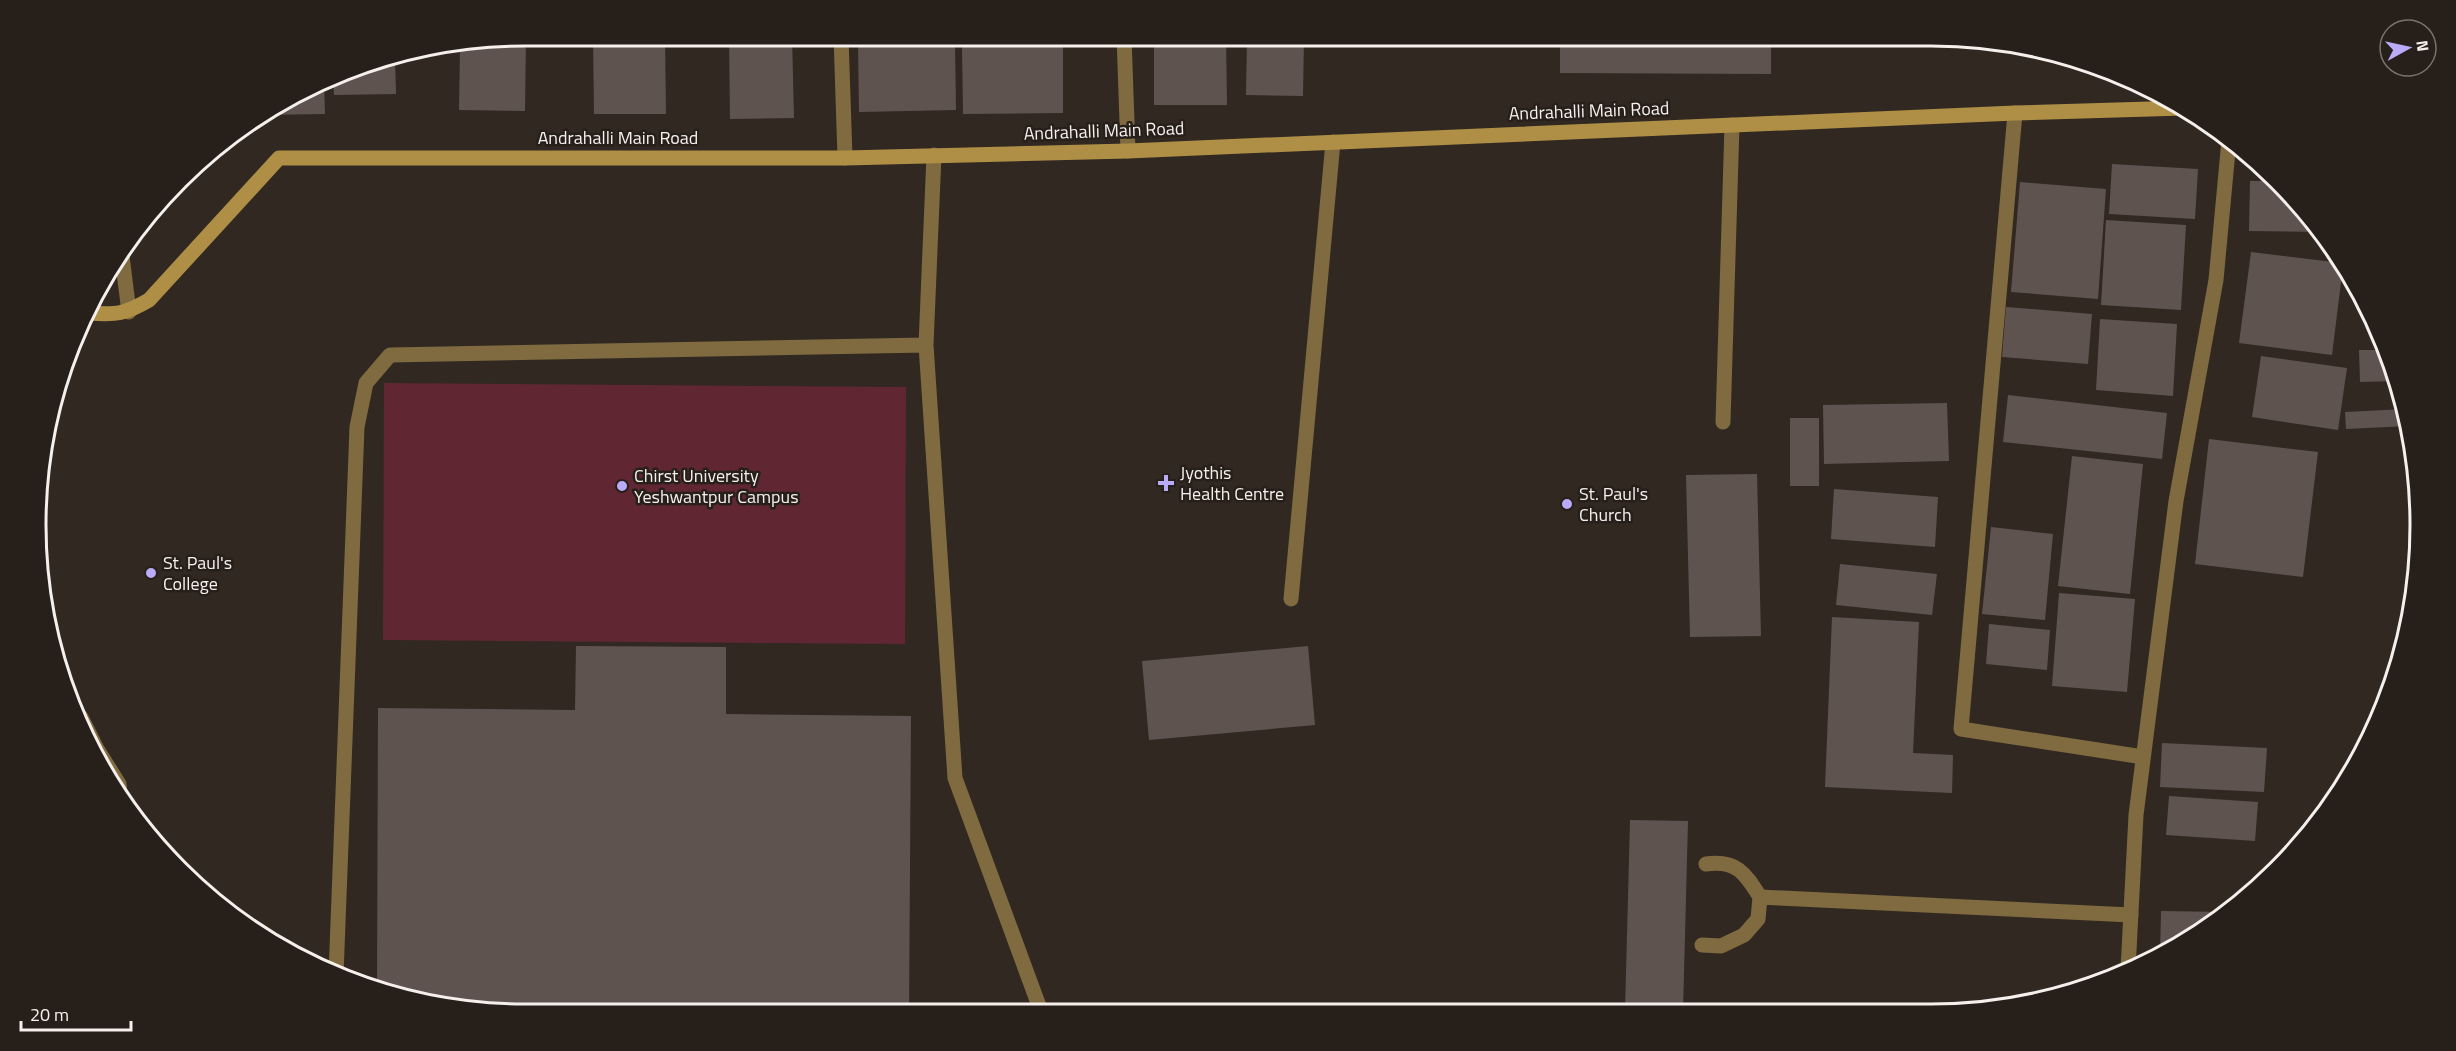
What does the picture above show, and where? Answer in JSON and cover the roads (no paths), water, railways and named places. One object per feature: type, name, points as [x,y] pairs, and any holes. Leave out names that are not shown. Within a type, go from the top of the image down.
[{"type":"main road","name":"Andrahalli Main Road","points":[[129,312],[149,300],[279,158],[845,158],[1128,151],[2165,109]]},
{"type":"main road","points":[[96,314],[111,315],[129,312]]},
{"type":"street","points":[[841,46],[845,158]]},
{"type":"street","points":[[1124,46],[1128,151]]},
{"type":"street","points":[[2015,113],[1961,729],[2143,758]]},
{"type":"street","points":[[1723,422],[1731,125]]},
{"type":"street","points":[[1291,599],[1333,142]]},
{"type":"street","points":[[2128,961],[2136,815],[2176,501],[2216,280],[2228,150]]},
{"type":"street","points":[[934,155],[926,345],[955,778],[1038,1004]]},
{"type":"street","points":[[123,265],[129,312]]},
{"type":"street","points":[[336,965],[357,427],[366,383],[390,355],[926,345]]},
{"type":"street","points":[[1702,945],[1721,946],[1744,935],[1758,919],[1760,897],[1747,876],[1734,865],[1706,864]]},
{"type":"street","points":[[1760,897],[2131,915]]},
{"type":"place","name":"Jyothis Health Centre","points":[[1166,483]]},
{"type":"place","name":"Chirst University Yeshwantpur Campus","points":[[622,486]]},
{"type":"place","name":"St. Paul's Church","points":[[1567,504]]},
{"type":"place","name":"St. Paul's College","points":[[151,573]]}]
